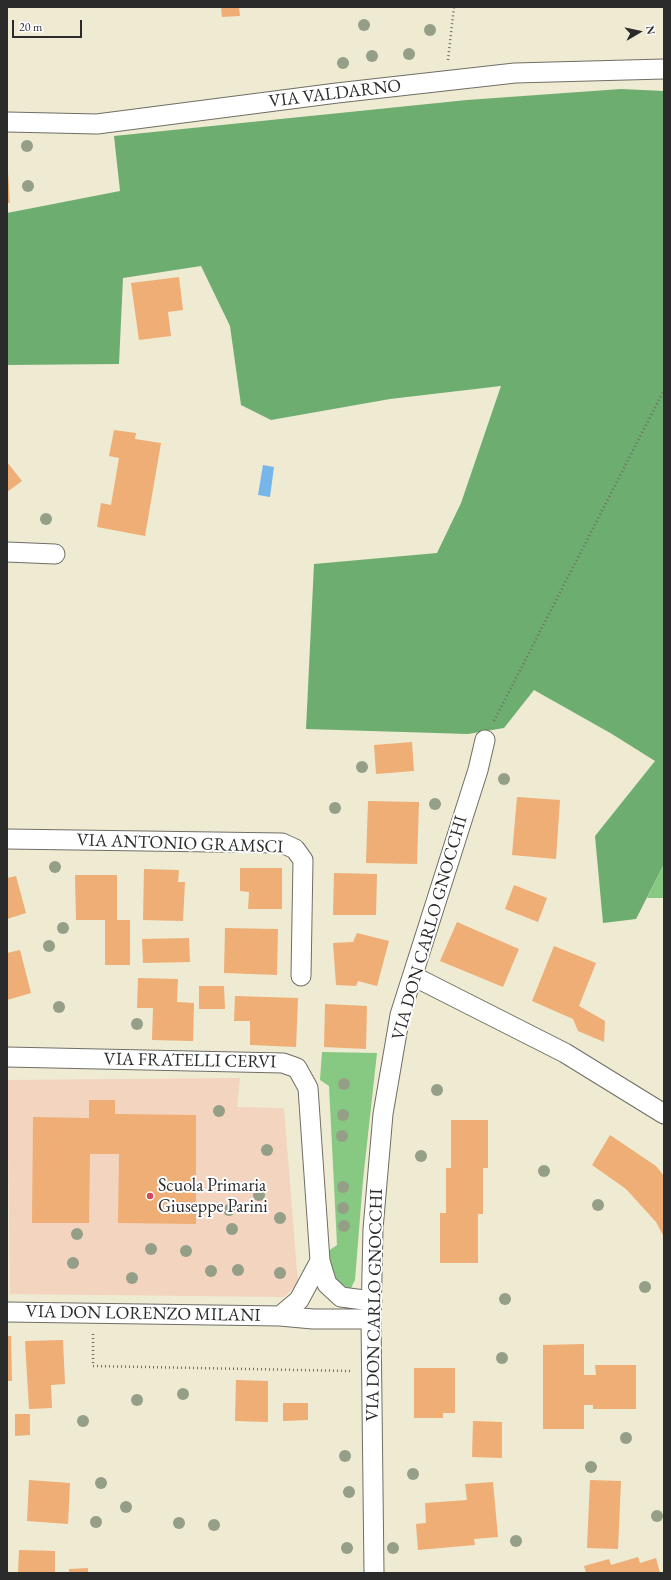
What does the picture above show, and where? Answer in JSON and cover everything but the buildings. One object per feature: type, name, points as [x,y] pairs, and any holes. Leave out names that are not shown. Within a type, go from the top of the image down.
[{"type":"street","name":"VIA VALDARNO","points":[[7,122],[96,124],[515,73],[664,69]]},
{"type":"street","points":[[7,552],[55,554]]},
{"type":"street","name":"VIA DON CARLO GNOCCHI","points":[[374,1573],[372,1229],[383,1114],[400,1015],[478,770],[485,740]]},
{"type":"street","name":"VIA ANTONIO GRAMSCI","points":[[7,839],[282,843],[295,849],[303,860],[301,976]]},
{"type":"street","points":[[413,976],[565,1053],[664,1114]]},
{"type":"street","name":"VIA FRATELLI CERVI","points":[[7,1057],[283,1063],[297,1068],[308,1088],[320,1261],[327,1284],[341,1297],[372,1301]]},
{"type":"street","points":[[280,1316],[299,1300],[320,1261]]},
{"type":"street","name":"VIA DON LORENZO MILANI","points":[[7,1312],[280,1316],[313,1319],[372,1320]]},
{"type":"path","points":[[446,81],[454,7]]},
{"type":"path","points":[[485,740],[664,390]]},
{"type":"path","points":[[93,1313],[93,1366],[372,1371]]},
{"type":"shaded area","name":"Scuola Primaria Giuseppe Parini","points":[[240,1078],[237,1107],[284,1108],[298,1283],[284,1297],[10,1294],[7,1080]]},
{"type":"green space","points":[[621,89],[664,91],[664,864],[636,919],[603,923],[595,836],[655,761],[612,734],[534,690],[504,728],[468,734],[306,729],[314,564],[437,553],[461,503],[501,386],[390,399],[271,420],[241,405],[230,326],[201,266],[123,278],[119,364],[7,365],[7,213],[120,191],[114,136],[467,100]]},
{"type":"green space","points":[[664,864],[664,898],[647,898]]},
{"type":"green space","points":[[322,1052],[377,1053],[363,1180],[355,1280],[351,1288],[338,1285],[327,1252],[337,1245],[329,1086],[320,1080]]},
{"type":"water","points":[[263,465],[274,467],[270,497],[258,495]]},
{"type":"place","name":"Scuola Primaria Giuseppe Parini","points":[[150,1196]]}]
